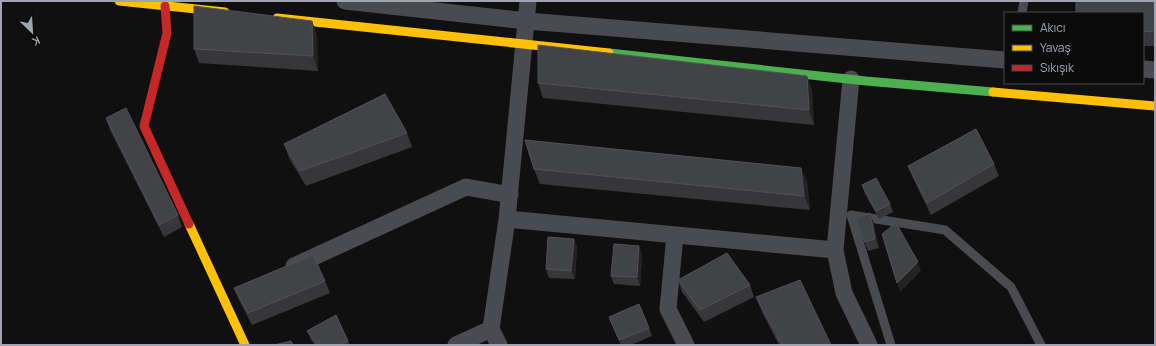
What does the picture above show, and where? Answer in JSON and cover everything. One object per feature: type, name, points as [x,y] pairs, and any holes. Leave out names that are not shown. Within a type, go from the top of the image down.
[{"type":"street","points":[[119,1],[235,13]]},
{"type":"street","points":[[345,1],[527,21],[1004,60]]},
{"type":"street","points":[[499,345],[491,329],[510,195],[528,1]]},
{"type":"street","points":[[165,6],[166,34],[144,126],[230,295],[245,345]]},
{"type":"street","points":[[266,16],[851,79],[1155,106]]},
{"type":"street","points":[[1144,69],[1155,70]]},
{"type":"street","points":[[851,79],[835,250],[844,293],[869,345]]},
{"type":"street","points":[[280,272],[466,187],[510,195]]},
{"type":"street","points":[[507,218],[835,250]]},
{"type":"street","points":[[674,235],[668,309],[686,345]]},
{"type":"street","points":[[456,345],[491,329]]},
{"type":"lane","points":[[1022,12],[1024,1]]},
{"type":"lane","points":[[891,345],[851,216],[945,230],[1011,288],[1041,345]]},
{"type":"building","points":[[1076,1],[1155,1],[1155,32],[1144,31],[1144,12],[1076,12]]},
{"type":"building","points":[[194,6],[312,21],[313,56],[194,49]]},
{"type":"building","points":[[538,45],[807,76],[809,110],[538,83]]},
{"type":"building","points":[[385,94],[407,133],[300,171],[284,144]]},
{"type":"building","points":[[126,108],[178,215],[159,225],[106,118]]},
{"type":"building","points":[[976,129],[994,164],[927,203],[908,166]]},
{"type":"building","points":[[525,140],[801,168],[804,196],[534,169]]},
{"type":"building","points":[[876,178],[890,204],[876,211],[862,185]]},
{"type":"building","points":[[870,213],[875,239],[865,242],[855,219]]},
{"type":"building","points":[[896,223],[918,262],[897,283],[882,234]]},
{"type":"building","points":[[548,237],[574,239],[571,271],[546,269]]},
{"type":"building","points":[[614,244],[639,246],[637,277],[611,276]]},
{"type":"building","points":[[727,253],[750,285],[700,310],[678,280]]},
{"type":"building","points":[[313,255],[325,281],[248,313],[234,288]]},
{"type":"building","points":[[800,280],[831,345],[782,345],[756,297]]},
{"type":"building","points":[[639,304],[649,328],[619,340],[609,317]]},
{"type":"building","points":[[336,315],[348,341],[339,345],[318,345],[307,331]]},
{"type":"building","points":[[291,341],[293,345],[274,345]]},
{"type":"traffic: fast","points":[[609,53],[866,81],[993,92]]},
{"type":"traffic: slow","points":[[119,1],[225,12]]},
{"type":"traffic: slow","points":[[277,18],[609,53]]},
{"type":"traffic: slow","points":[[993,92],[1155,106]]},
{"type":"traffic: slow","points":[[189,224],[245,345]]},
{"type":"traffic: jam","points":[[165,6],[167,33],[144,126],[189,224]]}]
